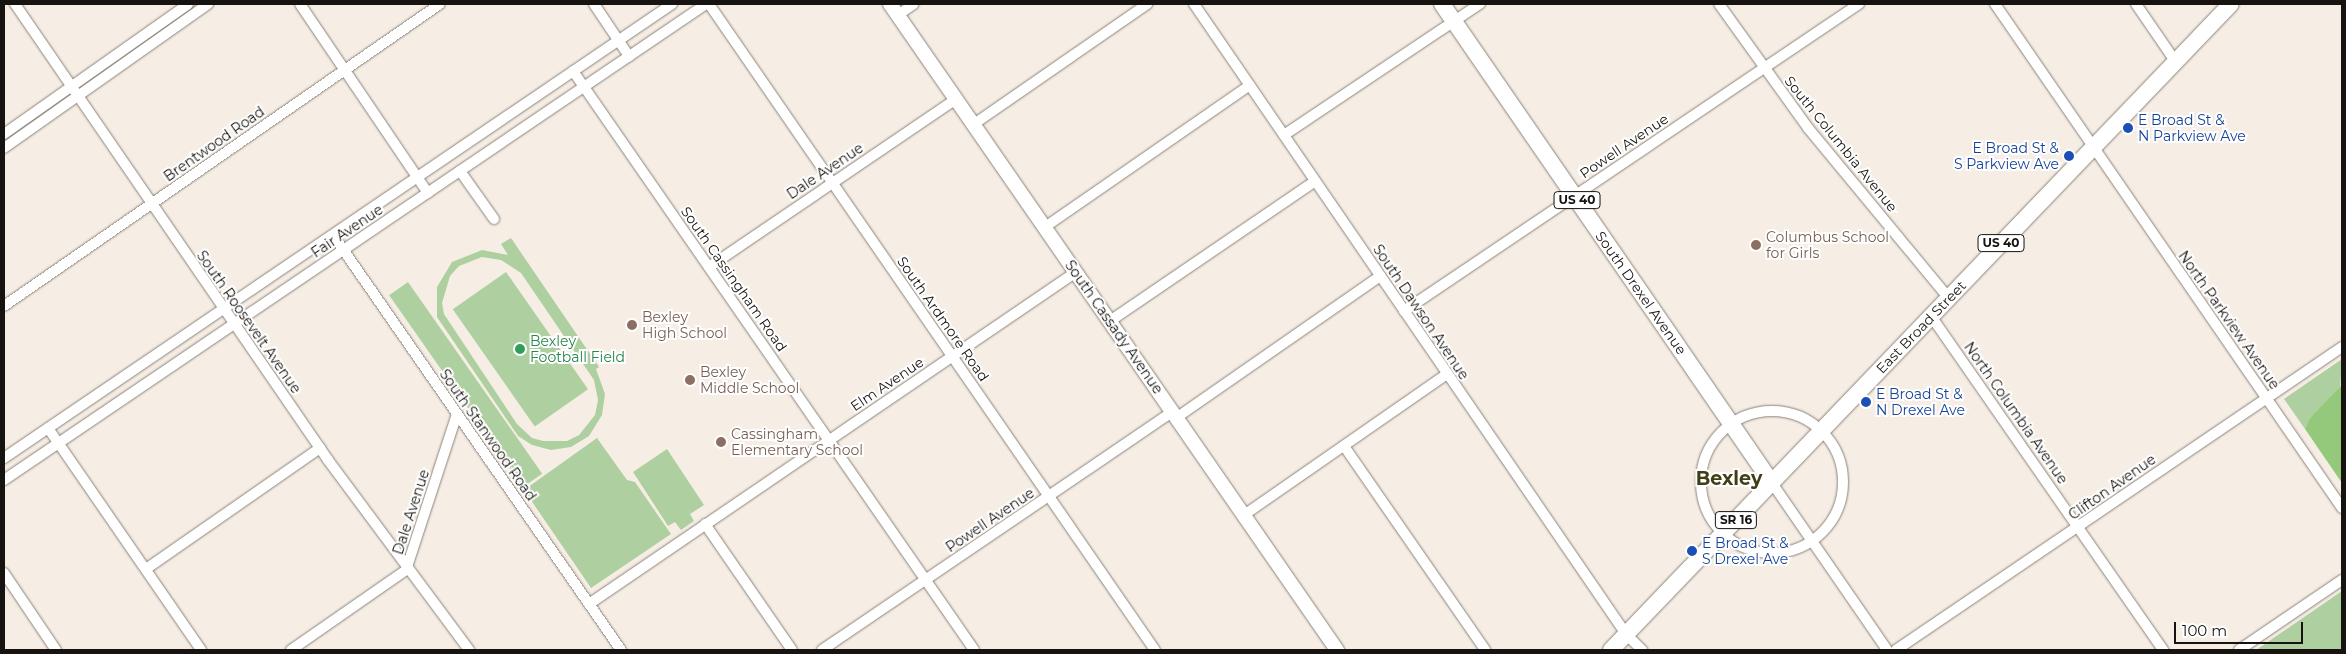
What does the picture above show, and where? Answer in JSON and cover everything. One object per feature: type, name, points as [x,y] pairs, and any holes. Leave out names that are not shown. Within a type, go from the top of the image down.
[{"type":"main road","name":"South Drexel Avenue","points":[[1442,4],[1772,483]]},
{"type":"main road","name":"East Broad Street","points":[[1611,650],[2231,4]]},
{"type":"street","name":"South Roosevelt Avenue","points":[[15,4],[320,448],[409,566],[469,650]]},
{"type":"street","points":[[4,134],[188,4]]},
{"type":"street","points":[[4,148],[208,4]]},
{"type":"street","points":[[300,4],[428,193]]},
{"type":"street","name":"Brentwood Road","points":[[4,306],[440,4]]},
{"type":"street","points":[[594,4],[629,56]]},
{"type":"street","name":"Fair Avenue","points":[[4,458],[672,4]]},
{"type":"street","name":"Fair Avenue","points":[[4,480],[707,4]]},
{"type":"street","name":"South Ardmore Road","points":[[707,4],[833,183],[1155,650]]},
{"type":"street","points":[[894,9],[914,4]]},
{"type":"street","points":[[974,124],[1147,4]]},
{"type":"street","name":"South Dawson Avenue","points":[[1194,4],[1626,634]]},
{"type":"street","points":[[1284,135],[1480,4]]},
{"type":"street","name":"South Columbia Avenue","points":[[1719,4],[1763,69],[1808,128],[1948,297]]},
{"type":"street","name":"Powell Avenue","points":[[1404,311],[1859,4]]},
{"type":"street","name":"North Parkview Avenue","points":[[1995,4],[2342,508]]},
{"type":"street","points":[[2136,4],[2175,61]]},
{"type":"street","name":"South Cassady Avenue","points":[[894,9],[1337,650]]},
{"type":"street","name":"South Cassingham Road","points":[[573,71],[974,650]]},
{"type":"street","points":[[1045,227],[1250,85]]},
{"type":"street","name":"Dale Avenue","points":[[709,267],[956,99]]},
{"type":"street","points":[[460,171],[494,219]]},
{"type":"street","points":[[1110,321],[1315,180]]},
{"type":"street","name":"South Stanwood Road","points":[[333,234],[621,650]]},
{"type":"street","name":"Elm Avenue","points":[[589,604],[1076,272]]},
{"type":"street","name":"Powell Avenue","points":[[822,650],[1049,496],[1174,415],[1380,276]]},
{"type":"street","name":"North Columbia Avenue","points":[[1931,316],[2164,650]]},
{"type":"street","name":"Clifton Avenue","points":[[1896,650],[2342,347]]},
{"type":"street","points":[[1244,515],[1447,374]]},
{"type":"street","points":[[1778,411],[1801,416],[1822,431],[1839,457],[1843,488],[1834,518],[1812,541],[1787,551],[1766,553],[1743,547],[1723,533],[1706,509],[1702,468],[1712,445],[1731,424],[1753,413],[1778,411]]},
{"type":"street","name":"Dale Avenue","points":[[291,650],[409,566],[457,414]]},
{"type":"street","points":[[48,428],[201,650]]},
{"type":"street","points":[[1344,446],[1485,650]]},
{"type":"street","points":[[146,569],[320,448]]},
{"type":"street","points":[[1772,483],[1886,650]]},
{"type":"street","points":[[705,524],[792,650]]},
{"type":"street","points":[[4,573],[56,650]]},
{"type":"street","points":[[2239,650],[2342,580]]},
{"type":"street","points":[[1626,634],[1632,650]]},
{"type":"street","points":[[1626,634],[1642,650]]},
{"type":"green space","points":[[511,238],[599,367],[596,369],[605,394],[602,415],[589,436],[571,447],[551,450],[532,445],[518,436],[437,317],[437,287],[452,262],[482,250],[508,255],[501,244]],"holes":[[[482,257],[501,260],[521,273],[594,380],[598,400],[595,415],[579,435],[567,441],[543,441],[532,438],[517,424],[444,314],[442,303],[450,276],[459,266]]]},
{"type":"green space","name":"Bexley Football Field","points":[[506,272],[588,389],[535,426],[453,309]]},
{"type":"green space","points":[[408,282],[542,474],[523,487],[389,295]]},
{"type":"green space","points":[[2342,359],[2340,390],[2309,419],[2305,429],[2284,399]]},
{"type":"green space","points":[[2342,385],[2342,483],[2305,429],[2309,419]]},
{"type":"green space","points":[[597,438],[627,480],[635,482],[671,534],[591,588],[524,490]]},
{"type":"green space","points":[[667,449],[704,505],[690,514],[694,521],[681,530],[675,522],[668,526],[633,472]]},
{"type":"green space","points":[[2342,591],[2342,650],[2256,650]]},
{"type":"place","name":"E Broad St & N Parkview Ave","points":[[2128,128]]},
{"type":"place","name":"E Broad St & S Parkview Ave","points":[[2069,156]]},
{"type":"place","name":"Columbus School for Girls","points":[[1756,245]]},
{"type":"place","name":"Bexley High School","points":[[632,325]]},
{"type":"place","name":"Bexley Football Field","points":[[520,349]]},
{"type":"place","name":"Bexley Middle School","points":[[690,380]]},
{"type":"place","name":"E Broad St & N Drexel Ave","points":[[1866,402]]},
{"type":"place","name":"Cassingham Elementary School","points":[[721,442]]},
{"type":"place","name":"E Broad St & S Drexel Ave","points":[[1692,551]]},
{"type":"district","name":"Bexley","points":[[1729,479]]}]
